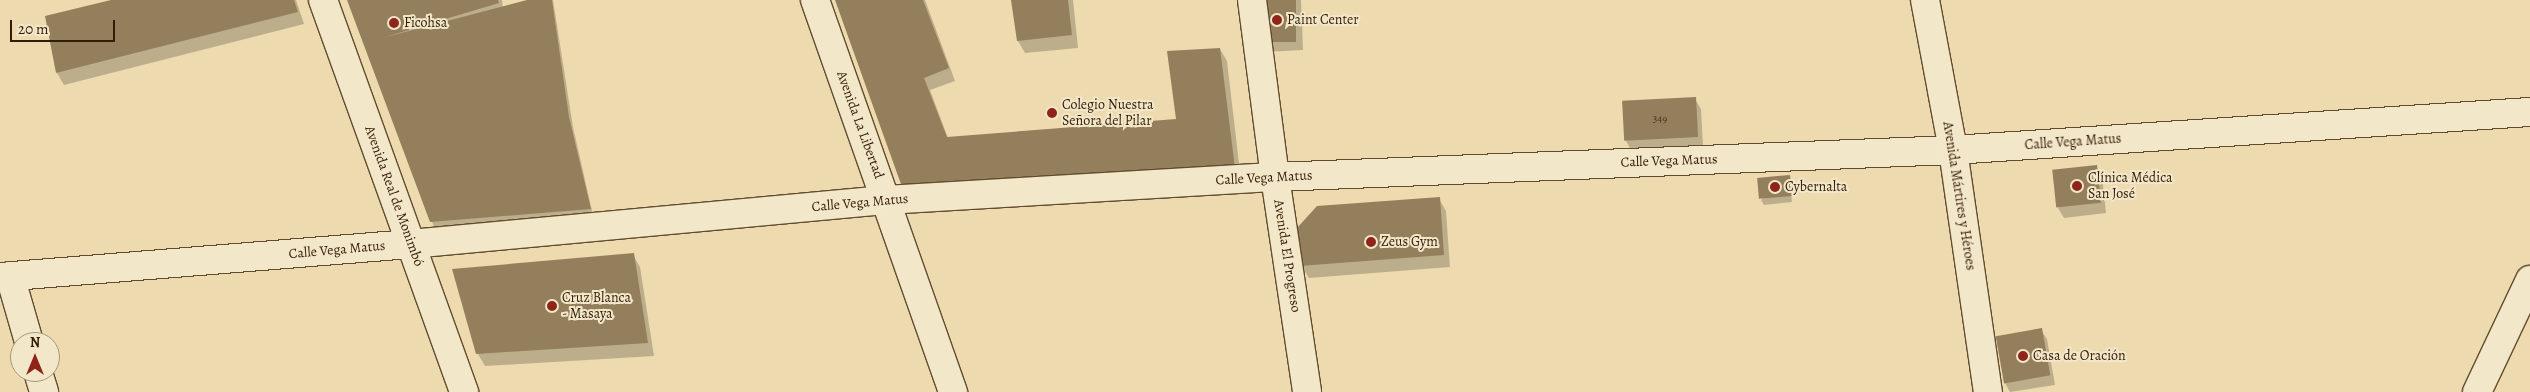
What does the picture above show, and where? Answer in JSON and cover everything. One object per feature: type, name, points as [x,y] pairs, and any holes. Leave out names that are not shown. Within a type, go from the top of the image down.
[{"type":"street","name":"Avenida Real de Monimbó","points":[[323,0],[464,392]]},
{"type":"street","name":"Avenida La Libertad","points":[[815,0],[887,200],[953,392]]},
{"type":"street","name":"Avenida El Progreso","points":[[1252,0],[1274,177],[1307,392]]},
{"type":"street","name":"Avenida Mártires y Héroes","points":[[1925,0],[1953,150],[1988,392]]},
{"type":"street","name":"Calle Vega Matus","points":[[5,276],[411,244],[887,200],[1274,177],[1953,150],[2530,112]]},
{"type":"street","points":[[5,276],[25,332]]},
{"type":"street","points":[[2477,392],[2530,280]]},
{"type":"building","points":[[111,0],[294,0],[298,12],[56,73],[45,16]]},
{"type":"building","points":[[347,0],[498,0],[499,3],[382,38],[527,0],[552,0],[569,117],[591,209],[430,222]]},
{"type":"building","points":[[835,0],[923,0],[949,68],[924,78],[947,137],[1176,119],[1167,51],[1220,48],[1235,168],[902,187]]},
{"type":"building","points":[[1011,0],[1068,0],[1072,35],[1017,41]]},
{"type":"building","name":"Paint Center","points":[[1256,0],[1296,0],[1296,42],[1256,42]]},
{"type":"building","points":[[1696,97],[1698,137],[1624,141],[1622,101]]},
{"type":"building","name":"Clínica Médica San José","points":[[2097,165],[2101,203],[2056,207],[2052,170]]},
{"type":"building","name":"Cybernalta","points":[[1790,175],[1792,196],[1759,199],[1757,178]]},
{"type":"building","name":"Zeus Gym","points":[[1440,197],[1444,255],[1300,266],[1297,228],[1317,206]]},
{"type":"building","name":"Cruz Blanca - Masaya","points":[[634,253],[648,343],[476,354],[452,269]]},
{"type":"building","name":"Casa de Oración","points":[[2042,328],[2050,375],[2004,383],[1996,336]]},
{"type":"place","name":"Paint Center","points":[[1277,20]]},
{"type":"place","name":"Ficohsa","points":[[394,23]]},
{"type":"place","name":"Colegio Nuestra Señora del Pilar","points":[[1052,113]]},
{"type":"place","name":"Clínica Médica San José","points":[[2077,186]]},
{"type":"place","name":"Cybernalta","points":[[1775,187]]},
{"type":"place","name":"Zeus Gym","points":[[1371,242]]},
{"type":"place","name":"Cruz Blanca - Masaya","points":[[552,306]]},
{"type":"place","name":"Casa de Oración","points":[[2023,356]]}]
